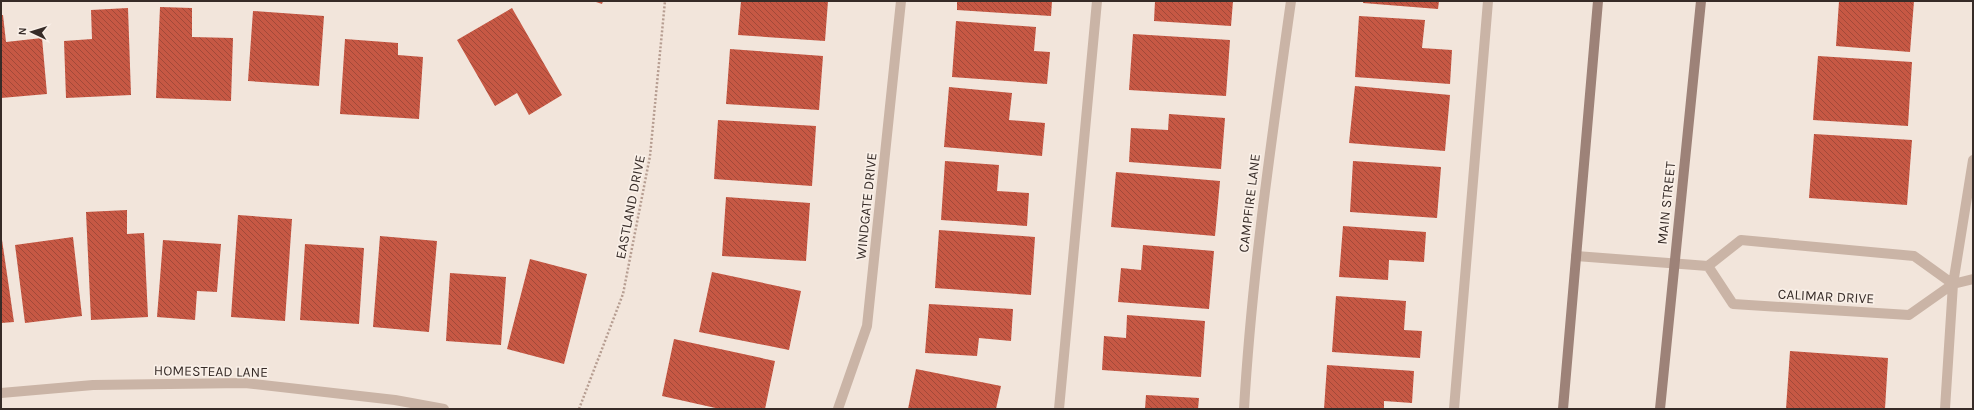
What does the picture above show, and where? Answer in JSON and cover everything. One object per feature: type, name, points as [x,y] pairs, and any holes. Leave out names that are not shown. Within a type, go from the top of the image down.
[{"type":"main road","points":[[1563,409],[1598,1]]},
{"type":"main road","name":"MAIN STREET","points":[[1660,409],[1701,1]]},
{"type":"street","name":"WINDGATE DRIVE","points":[[838,409],[867,326],[901,1]]},
{"type":"street","points":[[1059,409],[1098,1]]},
{"type":"street","name":"CAMPFIRE LANE","points":[[1244,409],[1246,360],[1266,173],[1291,1]]},
{"type":"street","points":[[1454,409],[1488,1]]},
{"type":"street","points":[[1945,409],[1953,284],[1973,160]]},
{"type":"street","points":[[1576,256],[1674,262],[1708,266],[1741,240],[1914,256],[1953,284]]},
{"type":"street","name":"CALIMAR DRIVE","points":[[1708,266],[1733,304],[1909,315],[1953,284],[1973,279]]},
{"type":"street","name":"HOMESTEAD LANE","points":[[1,393],[93,385],[245,383],[395,400],[444,409]]},
{"type":"path","name":"EASTLAND DRIVE","points":[[578,409],[623,294],[650,156],[665,1]]},
{"type":"building","points":[[593,1],[603,1],[602,4]]},
{"type":"building","points":[[741,1],[828,1],[825,41],[738,35]]},
{"type":"building","points":[[957,1],[1052,1],[1051,16],[957,10]]},
{"type":"building","points":[[1155,1],[1233,1],[1231,26],[1154,21]]},
{"type":"building","points":[[1363,1],[1439,1],[1438,9],[1363,3]]},
{"type":"building","points":[[1839,1],[1914,1],[1910,52],[1836,46]]},
{"type":"building","points":[[160,7],[192,8],[192,37],[233,38],[231,101],[156,98]]},
{"type":"building","points":[[128,8],[131,95],[66,98],[64,41],[92,39],[91,10]]},
{"type":"building","points":[[512,8],[562,95],[529,115],[517,93],[495,106],[457,40]]},
{"type":"building","points":[[253,11],[324,16],[319,86],[248,81]]},
{"type":"building","points":[[1,15],[3,15],[6,42],[42,38],[47,94],[1,98]]},
{"type":"building","points":[[1359,16],[1425,20],[1422,48],[1452,50],[1450,84],[1355,77]]},
{"type":"building","points":[[956,21],[1036,27],[1034,51],[1050,52],[1047,84],[952,77]]},
{"type":"building","points":[[1133,34],[1230,40],[1226,96],[1129,90]]},
{"type":"building","points":[[345,39],[398,43],[398,55],[423,57],[419,119],[340,114]]},
{"type":"building","points":[[730,49],[823,56],[819,110],[726,104]]},
{"type":"building","points":[[1818,56],[1912,62],[1908,126],[1813,120]]},
{"type":"building","points":[[1355,86],[1450,95],[1445,151],[1349,143]]},
{"type":"building","points":[[949,87],[1012,93],[1009,120],[1045,123],[1042,156],[944,147]]},
{"type":"building","points":[[1169,114],[1225,118],[1221,169],[1129,162],[1131,128],[1168,130]]},
{"type":"building","points":[[718,120],[816,126],[812,186],[714,179]]},
{"type":"building","points":[[1814,134],[1912,140],[1907,205],[1809,198]]},
{"type":"building","points":[[945,161],[999,165],[997,191],[1029,193],[1027,226],[941,220]]},
{"type":"building","points":[[1353,161],[1441,167],[1437,218],[1350,212]]},
{"type":"building","points":[[1116,172],[1220,181],[1215,236],[1111,227]]},
{"type":"building","points":[[726,197],[810,203],[806,261],[722,256]]},
{"type":"building","points":[[127,210],[127,234],[144,233],[148,317],[91,320],[86,212]]},
{"type":"building","points":[[238,215],[292,219],[285,321],[231,317]]},
{"type":"building","points":[[1343,226],[1426,232],[1424,262],[1389,260],[1388,280],[1339,277]]},
{"type":"building","points":[[939,230],[1035,237],[1031,295],[935,288]]},
{"type":"building","points":[[1,233],[14,322],[1,323]]},
{"type":"building","points":[[380,236],[437,241],[429,332],[373,327]]},
{"type":"building","points":[[73,237],[82,316],[25,323],[15,245]]},
{"type":"building","points":[[163,240],[221,244],[217,292],[197,291],[195,320],[157,317]]},
{"type":"building","points":[[305,244],[364,248],[359,324],[300,320]]},
{"type":"building","points":[[1143,245],[1214,251],[1209,309],[1118,302],[1121,268],[1141,270]]},
{"type":"building","points":[[530,259],[587,274],[564,364],[507,349]]},
{"type":"building","points":[[712,272],[801,291],[789,350],[699,332]]},
{"type":"building","points":[[450,273],[506,277],[501,345],[446,341]]},
{"type":"building","points":[[1336,296],[1406,301],[1404,330],[1422,331],[1420,358],[1332,352]]},
{"type":"building","points":[[929,304],[1013,309],[1011,341],[979,338],[977,356],[925,353]]},
{"type":"building","points":[[1127,315],[1205,321],[1201,377],[1102,370],[1104,336],[1126,338]]},
{"type":"building","points":[[674,339],[775,361],[765,409],[720,409],[662,396]]},
{"type":"building","points":[[1790,351],[1888,358],[1885,409],[1786,409]]},
{"type":"building","points":[[1327,365],[1414,371],[1412,403],[1384,401],[1384,409],[1324,409]]},
{"type":"building","points":[[916,369],[1001,386],[996,409],[908,409]]},
{"type":"building","points":[[1146,395],[1199,398],[1198,409],[1145,409]]}]
